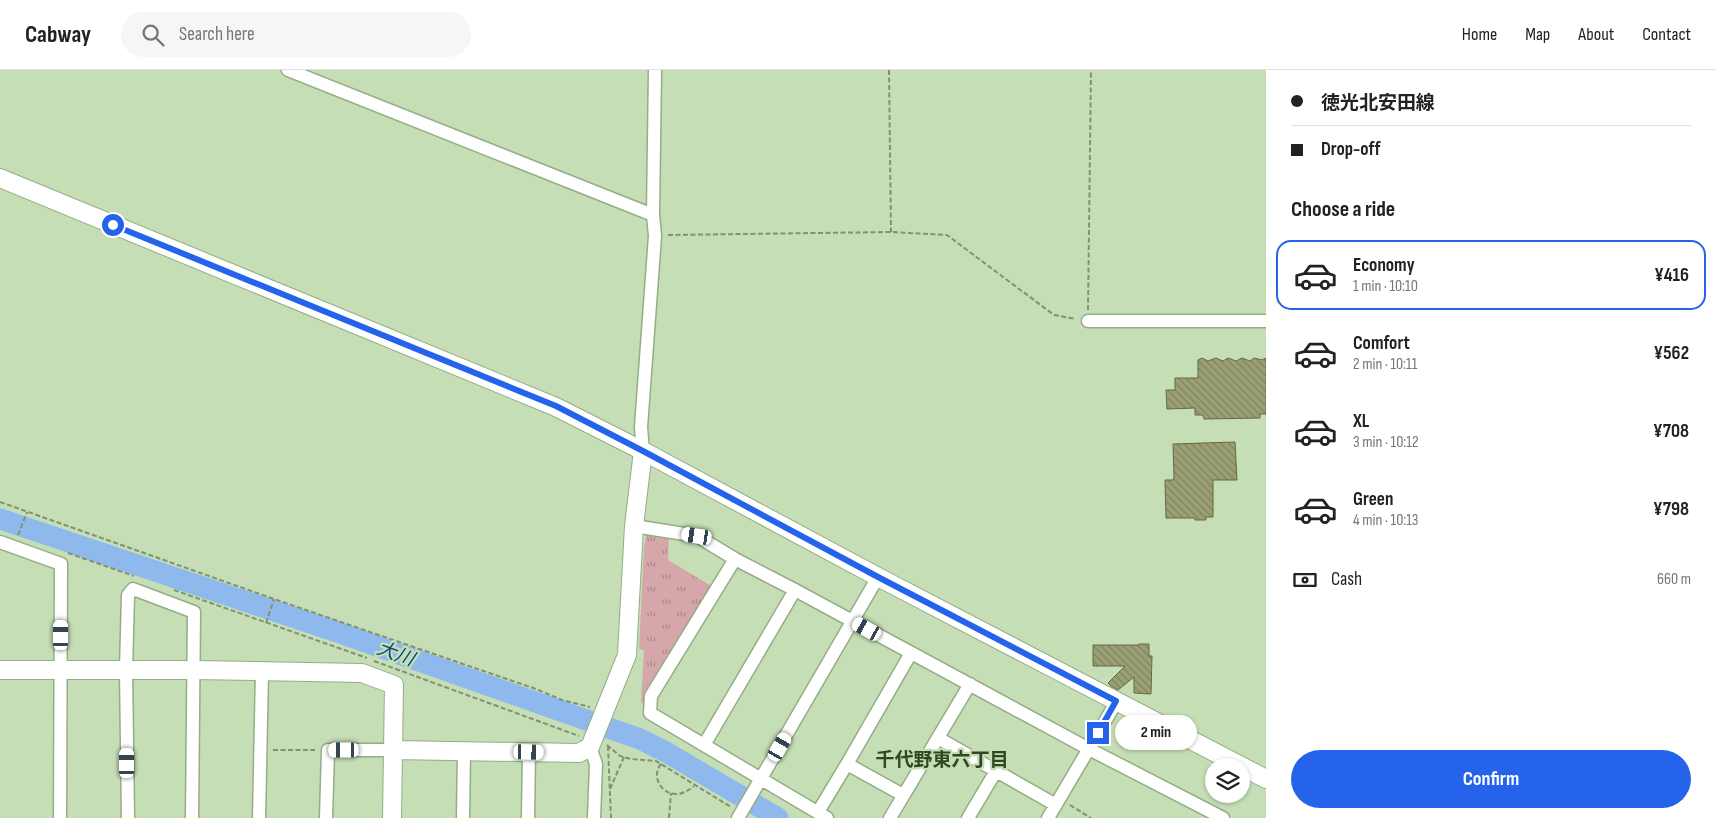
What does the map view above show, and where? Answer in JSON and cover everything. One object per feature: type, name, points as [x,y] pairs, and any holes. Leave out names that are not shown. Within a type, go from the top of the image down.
[{"type":"main road","points":[[0,178],[556,406],[878,577],[1266,779]]},
{"type":"main road","points":[[393,750],[579,753],[597,742],[604,715],[627,655],[634,526],[643,451]]},
{"type":"main road","points":[[0,670],[193,670],[362,674],[394,685],[392,818]]},
{"type":"street","points":[[288,70],[653,216]]},
{"type":"street","points":[[643,451],[641,427],[655,236],[653,216],[655,70]]},
{"type":"street","points":[[1088,321],[1266,321]]},
{"type":"street","points":[[634,526],[697,536],[735,559],[970,684],[1207,814],[1223,818]]},
{"type":"street","points":[[0,542],[61,564],[60,818]]},
{"type":"street","points":[[735,559],[652,696],[650,712],[760,782],[823,815],[847,764],[911,653]]},
{"type":"street","points":[[741,813],[878,577]]},
{"type":"street","points":[[128,818],[126,670],[128,596],[133,590],[194,612],[192,818]]},
{"type":"street","points":[[704,745],[795,590]]},
{"type":"street","points":[[259,818],[262,671]]},
{"type":"street","points":[[890,818],[970,684]]},
{"type":"street","points":[[1048,818],[1116,701]]},
{"type":"street","points":[[938,738],[996,771],[1058,802]]},
{"type":"street","points":[[594,818],[597,742]]},
{"type":"street","points":[[326,818],[328,750],[393,750]]},
{"type":"street","points":[[463,818],[464,751]]},
{"type":"street","points":[[528,818],[529,752]]},
{"type":"street","points":[[847,764],[903,795]]},
{"type":"street","points":[[968,818],[996,771]]},
{"type":"path","points":[[889,70],[891,232]]},
{"type":"path","points":[[655,236],[891,232],[947,235],[1054,315],[1088,321],[1091,70]]},
{"type":"path","points":[[0,502],[274,600],[484,671],[604,715]]},
{"type":"path","points":[[18,535],[27,512]]},
{"type":"path","points":[[62,551],[134,576]]},
{"type":"path","points":[[171,589],[597,742],[620,756],[656,761],[741,813]]},
{"type":"path","points":[[266,622],[274,600]]},
{"type":"path","points":[[597,742],[610,790],[611,818]]},
{"type":"path","points":[[260,750],[328,750]]},
{"type":"path","points":[[610,790],[624,757]]},
{"type":"path","points":[[661,764],[657,769],[659,784],[665,792],[675,794],[685,792],[695,785]]},
{"type":"path","points":[[669,818],[671,793]]},
{"type":"path","points":[[1058,802],[1091,818]]},
{"type":"green space","points":[[647,532],[669,535],[668,560],[711,586],[644,705],[641,702],[644,650],[639,649],[644,547]]},
{"type":"building","points":[[1202,358],[1208,361],[1216,358],[1223,361],[1228,358],[1236,361],[1242,358],[1250,361],[1254,358],[1262,360],[1266,358],[1266,414],[1260,414],[1260,418],[1204,419],[1203,415],[1195,415],[1195,408],[1167,409],[1166,390],[1175,390],[1175,378],[1198,378],[1198,360]]},
{"type":"building","points":[[1235,442],[1237,480],[1213,480],[1213,517],[1206,517],[1206,520],[1166,518],[1165,480],[1173,480],[1174,477],[1173,444]]},
{"type":"building","points":[[1149,644],[1149,656],[1152,656],[1151,694],[1134,693],[1134,677],[1118,690],[1108,683],[1125,666],[1093,666],[1093,645]]},
{"type":"waterway","name":"大川","points":[[0,519],[340,633],[640,739],[666,752],[778,818]]},
{"type":"district","name":"千代野東六丁目","points":[[942,759]]},
{"type":"route","points":[[113,225],[556,406],[1116,701],[1098,733]]}]
